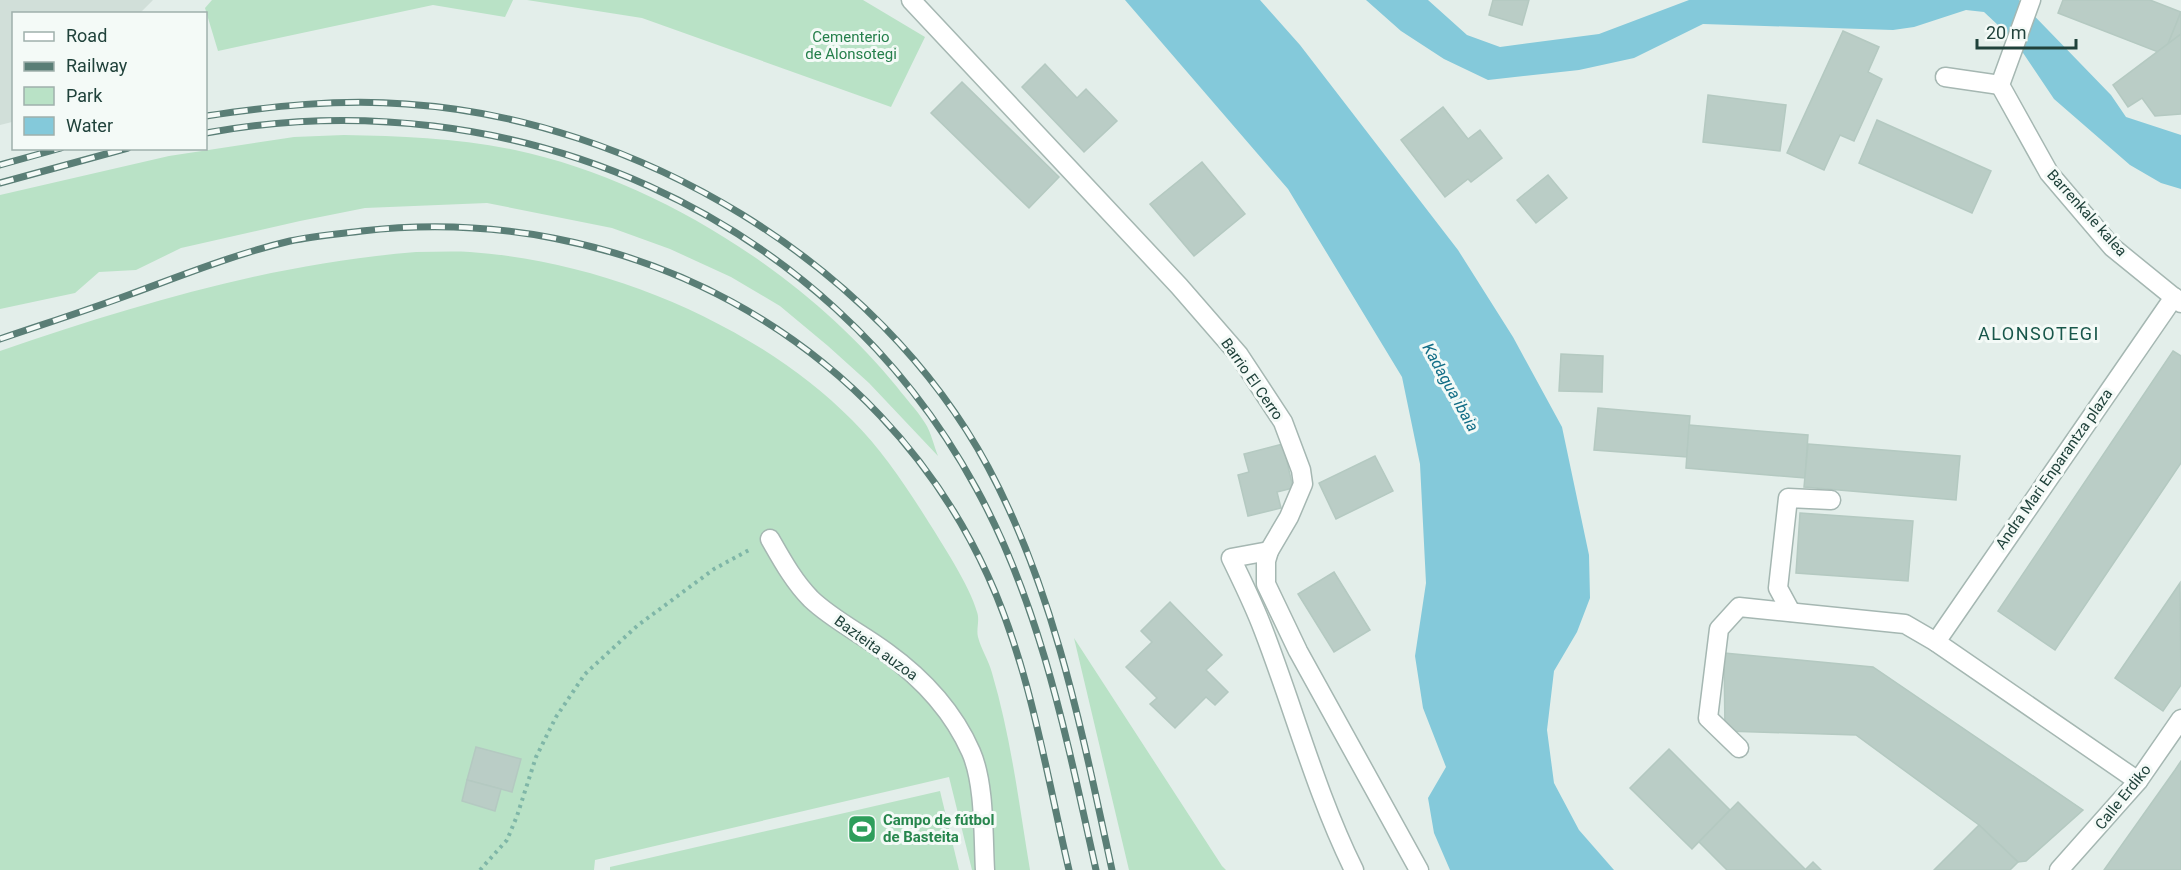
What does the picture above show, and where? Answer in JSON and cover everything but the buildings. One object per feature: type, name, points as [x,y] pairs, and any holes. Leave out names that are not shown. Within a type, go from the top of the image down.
[{"type":"street","name":"Barrio El Cerro","points":[[911,0],[1232,346],[1283,422],[1301,470],[1302,484],[1289,517],[1269,551],[1266,561],[1266,584],[1294,642],[1419,870]]},
{"type":"street","points":[[1946,77],[2000,86],[2030,4]]},
{"type":"street","name":"Barrenkale kalea","points":[[2000,86],[2049,173],[2112,247],[2178,300]]},
{"type":"street","name":"Andra Mari Enparantza plaza","points":[[1936,642],[2178,300]]},
{"type":"street","points":[[1791,612],[1778,588],[1788,498],[1831,500]]},
{"type":"street","name":"Bazteita auzoa","points":[[770,539],[796,582],[812,600],[913,673],[937,697],[956,725],[972,753],[979,784],[985,870]]},
{"type":"street","points":[[1269,551],[1231,558],[1263,628],[1301,739],[1341,844],[1354,870]]},
{"type":"street","points":[[1739,747],[1708,718],[1719,629],[1739,607],[1905,624],[1936,642],[2138,781]]},
{"type":"street","name":"Calle Erdiko","points":[[2059,870],[2138,781],[2181,719]]},
{"type":"path","points":[[480,870],[507,840],[536,757],[556,717],[585,674],[637,626],[685,590],[714,569],[770,539]]},
{"type":"shaded area","points":[[0,0],[153,0],[141,12],[12,12],[12,122],[0,125]]},
{"type":"green space","points":[[212,0],[513,0],[505,17],[433,5],[218,51],[205,8]]},
{"type":"green space","name":"Cementerio de Alonsotegi","points":[[527,0],[863,0],[925,37],[891,107],[642,18]]},
{"type":"green space","points":[[344,135],[451,140],[515,150],[568,164],[622,184],[674,209],[725,238],[774,271],[819,307],[860,346],[915,409],[931,435],[938,456],[869,383],[828,346],[780,306],[731,277],[670,249],[612,228],[487,203],[365,208],[300,221],[181,248],[136,270],[99,272],[75,293],[0,309],[0,195],[169,156],[294,137]]},
{"type":"green space","points":[[416,252],[470,252],[521,258],[573,269],[625,284],[676,303],[725,327],[771,355],[814,386],[863,431],[909,492],[954,564],[973,601],[978,615],[978,637],[999,697],[1030,870],[972,870],[949,777],[595,860],[594,870],[0,870],[0,351],[103,317],[205,288],[309,266]]},
{"type":"green space","points":[[1074,638],[1222,866],[1226,870],[1129,870]]},
{"type":"green space","name":"Campo de fútbol de Basteita","points":[[940,791],[959,870],[610,870],[610,867]]},
{"type":"water","name":"Kadagua ibaia","points":[[1125,0],[1260,0],[1300,45],[1458,250],[1513,337],[1562,427],[1589,555],[1590,598],[1577,632],[1554,671],[1547,730],[1554,783],[1579,830],[1614,870],[1450,870],[1434,833],[1428,798],[1446,767],[1423,708],[1415,656],[1426,583],[1420,464],[1402,377],[1288,189]]},
{"type":"water","points":[[1366,0],[1428,0],[1467,35],[1500,47],[1599,34],[1689,0],[2019,0],[2111,95],[2126,117],[2181,135],[2181,189],[2161,183],[2130,165],[2054,99],[2015,41],[1984,12],[1966,10],[1914,27],[1893,30],[1703,24],[1634,58],[1579,70],[1488,80],[1444,59],[1401,31]]},
{"type":"railway","points":[[207,116],[281,106],[355,102],[406,104],[492,115],[578,138],[662,171],[742,214],[816,266],[883,326],[941,393],[988,467],[1011,515],[1049,613],[1077,715],[1112,870]]},
{"type":"railway","points":[[207,133],[320,121],[433,126],[544,148],[649,186],[747,240],[835,308],[912,391],[976,488],[999,533],[1018,579],[1050,674],[1096,870]]},
{"type":"railway","points":[[0,165],[54,150]]},
{"type":"railway","points":[[0,183],[121,150]]},
{"type":"railway","points":[[0,339],[249,252],[299,239],[362,231],[459,227],[554,238],[645,263],[731,302],[810,353],[880,416],[940,490],[988,576],[1003,611],[1036,721],[1069,870]]},
{"type":"place","name":"Campo de fútbol de Basteita","points":[[862,829]]},
{"type":"district","name":"ALONSOTEGI","points":[[2039,334]]}]
